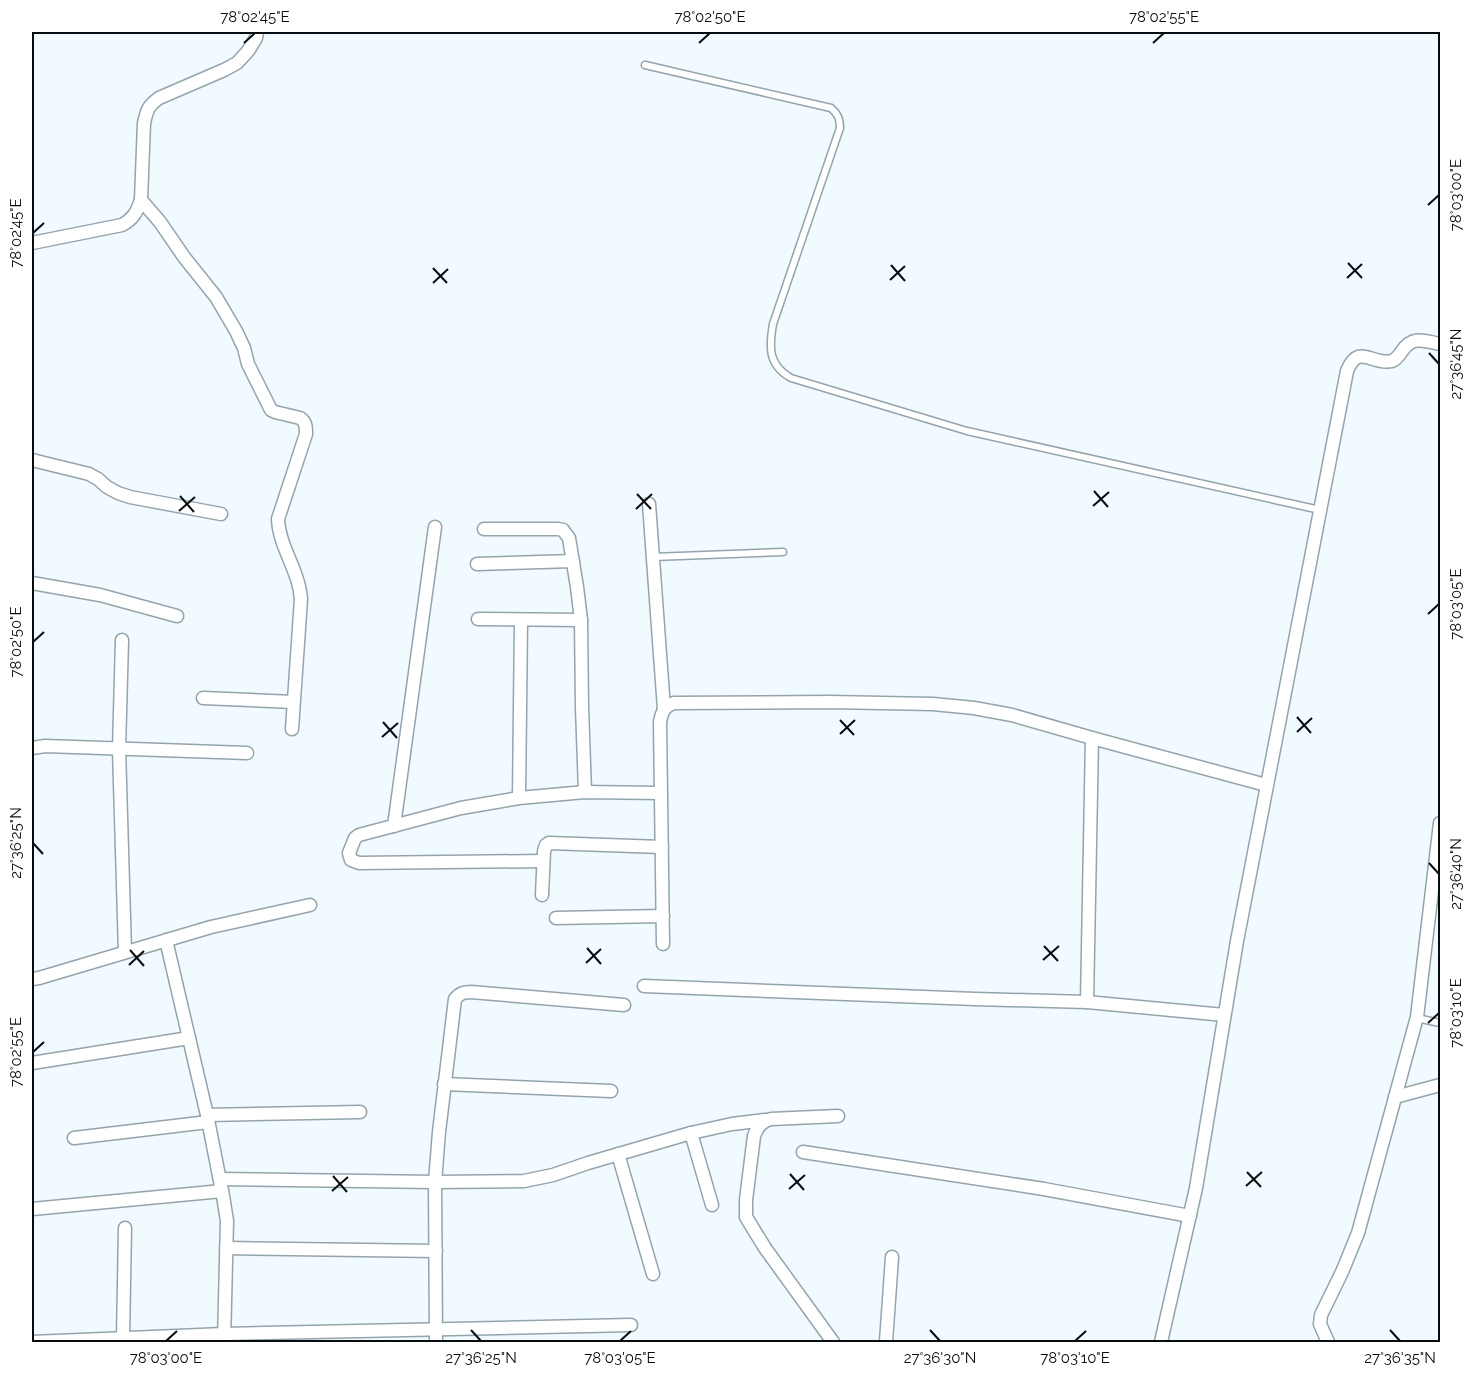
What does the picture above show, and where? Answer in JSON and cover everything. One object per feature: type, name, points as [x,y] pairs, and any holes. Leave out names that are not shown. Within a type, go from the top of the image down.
[{"type":"street","points":[[32,243],[123,225],[133,217],[141,201],[144,123],[151,104],[159,98],[237,63],[252,45],[257,32]]},
{"type":"street","points":[[141,201],[160,222],[216,297],[236,331],[248,364],[271,410],[300,418],[306,428],[278,519],[279,530],[298,581],[301,599],[292,729]]},
{"type":"street","points":[[1161,1342],[1196,1188],[1236,941],[1347,371],[1354,359],[1360,356],[1387,361],[1395,359],[1408,342],[1414,340],[1440,344]]},
{"type":"street","points":[[32,460],[89,474],[107,487],[130,497],[221,514]]},
{"type":"street","points":[[649,504],[664,709],[660,722],[663,944]]},
{"type":"street","points":[[394,826],[435,527]]},
{"type":"street","points":[[484,529],[558,529],[563,530],[569,538],[578,587],[585,792]]},
{"type":"street","points":[[477,564],[573,561]]},
{"type":"street","points":[[32,583],[100,595],[177,616]]},
{"type":"street","points":[[478,619],[580,620]]},
{"type":"street","points":[[519,798],[521,620]]},
{"type":"street","points":[[122,640],[119,749],[125,952]]},
{"type":"street","points":[[203,698],[293,702]]},
{"type":"street","points":[[664,709],[674,703],[687,702],[818,702],[974,708],[1012,715],[1266,785]]},
{"type":"street","points":[[1087,1002],[1092,738]]},
{"type":"street","points":[[32,747],[247,753]]},
{"type":"street","points":[[543,861],[359,864],[351,860],[349,853],[355,838],[365,833],[461,808],[519,798],[585,792],[661,793]]},
{"type":"street","points":[[1328,1342],[1320,1324],[1320,1315],[1342,1272],[1358,1233],[1417,1017],[1440,823]]},
{"type":"street","points":[[542,895],[543,861],[546,846],[549,843],[662,847]]},
{"type":"street","points":[[32,979],[211,927],[310,905]]},
{"type":"street","points":[[556,918],[663,916]]},
{"type":"street","points":[[166,940],[221,1185],[226,1221],[224,1338]]},
{"type":"street","points":[[644,986],[1087,1002],[1224,1016]]},
{"type":"street","points":[[436,1342],[435,1182],[444,1084],[456,999],[464,992],[624,1005]]},
{"type":"street","points":[[32,1063],[189,1038]]},
{"type":"street","points":[[444,1084],[611,1091]]},
{"type":"street","points":[[1395,1097],[1440,1085]]},
{"type":"street","points":[[74,1138],[208,1119],[360,1112]]},
{"type":"street","points":[[32,1209],[221,1185],[524,1180],[553,1174],[722,1126],[771,1119],[838,1116]]},
{"type":"street","points":[[765,1120],[756,1129],[754,1136],[746,1217],[765,1248],[833,1342]]},
{"type":"street","points":[[691,1133],[712,1205]]},
{"type":"street","points":[[803,1152],[1044,1189],[1190,1216]]},
{"type":"street","points":[[618,1154],[653,1274]]},
{"type":"street","points":[[123,1338],[125,1228]]},
{"type":"street","points":[[226,1248],[435,1251]]},
{"type":"street","points":[[886,1342],[892,1257]]},
{"type":"street","points":[[32,1341],[224,1338],[436,1328],[631,1325]]},
{"type":"lane","points":[[645,65],[831,108],[840,120],[840,128],[773,324],[770,347],[776,366],[782,373],[790,378],[967,431],[1320,510]]},
{"type":"lane","points":[[653,557],[783,552]]},
{"type":"lane","points":[[1417,1017],[1440,1023]]}]
